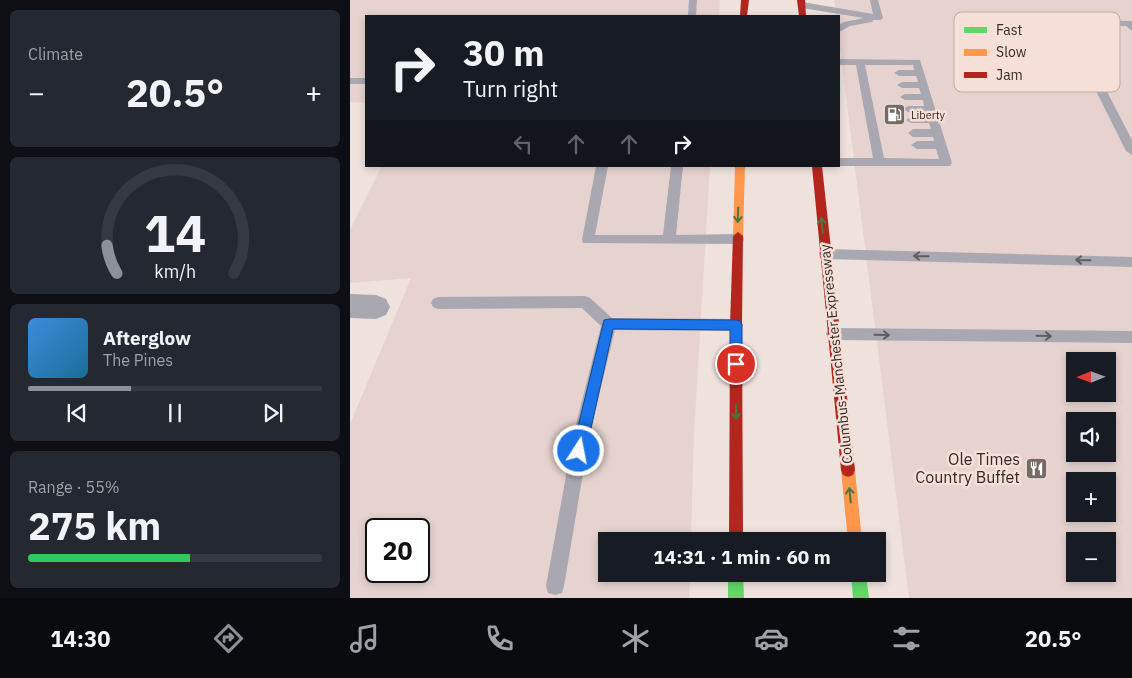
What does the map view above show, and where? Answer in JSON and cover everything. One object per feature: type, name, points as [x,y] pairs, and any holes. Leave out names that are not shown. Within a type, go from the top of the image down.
[{"type":"main road","points":[[744,15],[745,0]]},
{"type":"main road","points":[[736,532],[736,325],[740,167]]},
{"type":"main road","name":"Columbus-Manchester Expressway","points":[[817,167],[854,532]]},
{"type":"main road","points":[[736,582],[736,598]]},
{"type":"main road","points":[[860,582],[861,598]]},
{"type":"lane","points":[[692,15],[693,0]]},
{"type":"lane","points":[[874,0],[878,18]]},
{"type":"lane","points":[[802,5],[878,18]]},
{"type":"lane","points":[[840,28],[847,24],[878,18]]},
{"type":"lane","points":[[840,62],[865,69],[918,62],[946,163],[840,162]]},
{"type":"lane","points":[[865,69],[882,145],[879,162]]},
{"type":"lane","points":[[899,73],[920,73]]},
{"type":"lane","points":[[350,81],[365,81]]},
{"type":"lane","points":[[902,85],[924,85]]},
{"type":"lane","points":[[1102,92],[1132,151]]},
{"type":"lane","points":[[905,97],[927,97]]},
{"type":"lane","points":[[909,115],[932,115]]},
{"type":"lane","points":[[914,133],[937,133]]},
{"type":"lane","points":[[916,145],[941,145]]},
{"type":"lane","points":[[602,167],[588,240],[738,239]]},
{"type":"lane","points":[[669,239],[677,167]]},
{"type":"lane","points":[[825,254],[1132,262]]},
{"type":"lane","points":[[438,303],[586,302],[609,324],[736,325]]},
{"type":"lane","points":[[555,586],[582,432],[609,324]]},
{"type":"lane","points":[[833,334],[1132,337]]},
{"type":"shaded area","points":[[350,0],[720,0],[719,15],[365,15],[365,103],[350,102]]},
{"type":"shaded area","points":[[834,0],[1132,0],[1132,598],[909,598],[840,49],[840,15],[836,15]]},
{"type":"shaded area","points":[[382,167],[710,167],[694,434],[691,532],[598,532],[598,582],[690,582],[689,598],[350,598],[350,424],[411,278],[350,283],[350,230]]},
{"type":"traffic: fast","points":[[736,582],[736,598]]},
{"type":"traffic: fast","points":[[860,582],[861,598]]},
{"type":"traffic: slow","points":[[738,236],[740,167]]},
{"type":"traffic: slow","points":[[848,470],[854,532]]},
{"type":"traffic: jam","points":[[744,15],[745,0]]},
{"type":"traffic: jam","points":[[801,0],[803,15]]},
{"type":"traffic: jam","points":[[817,167],[848,470]]},
{"type":"traffic: jam","points":[[736,532],[738,236]]},
{"type":"place","name":"Liberty","points":[[895,115]]},
{"type":"place","name":"Ole Times Country Buffet","points":[[1036,468]]},
{"type":"route","points":[[579,451],[609,324],[736,325],[736,364]]}]
